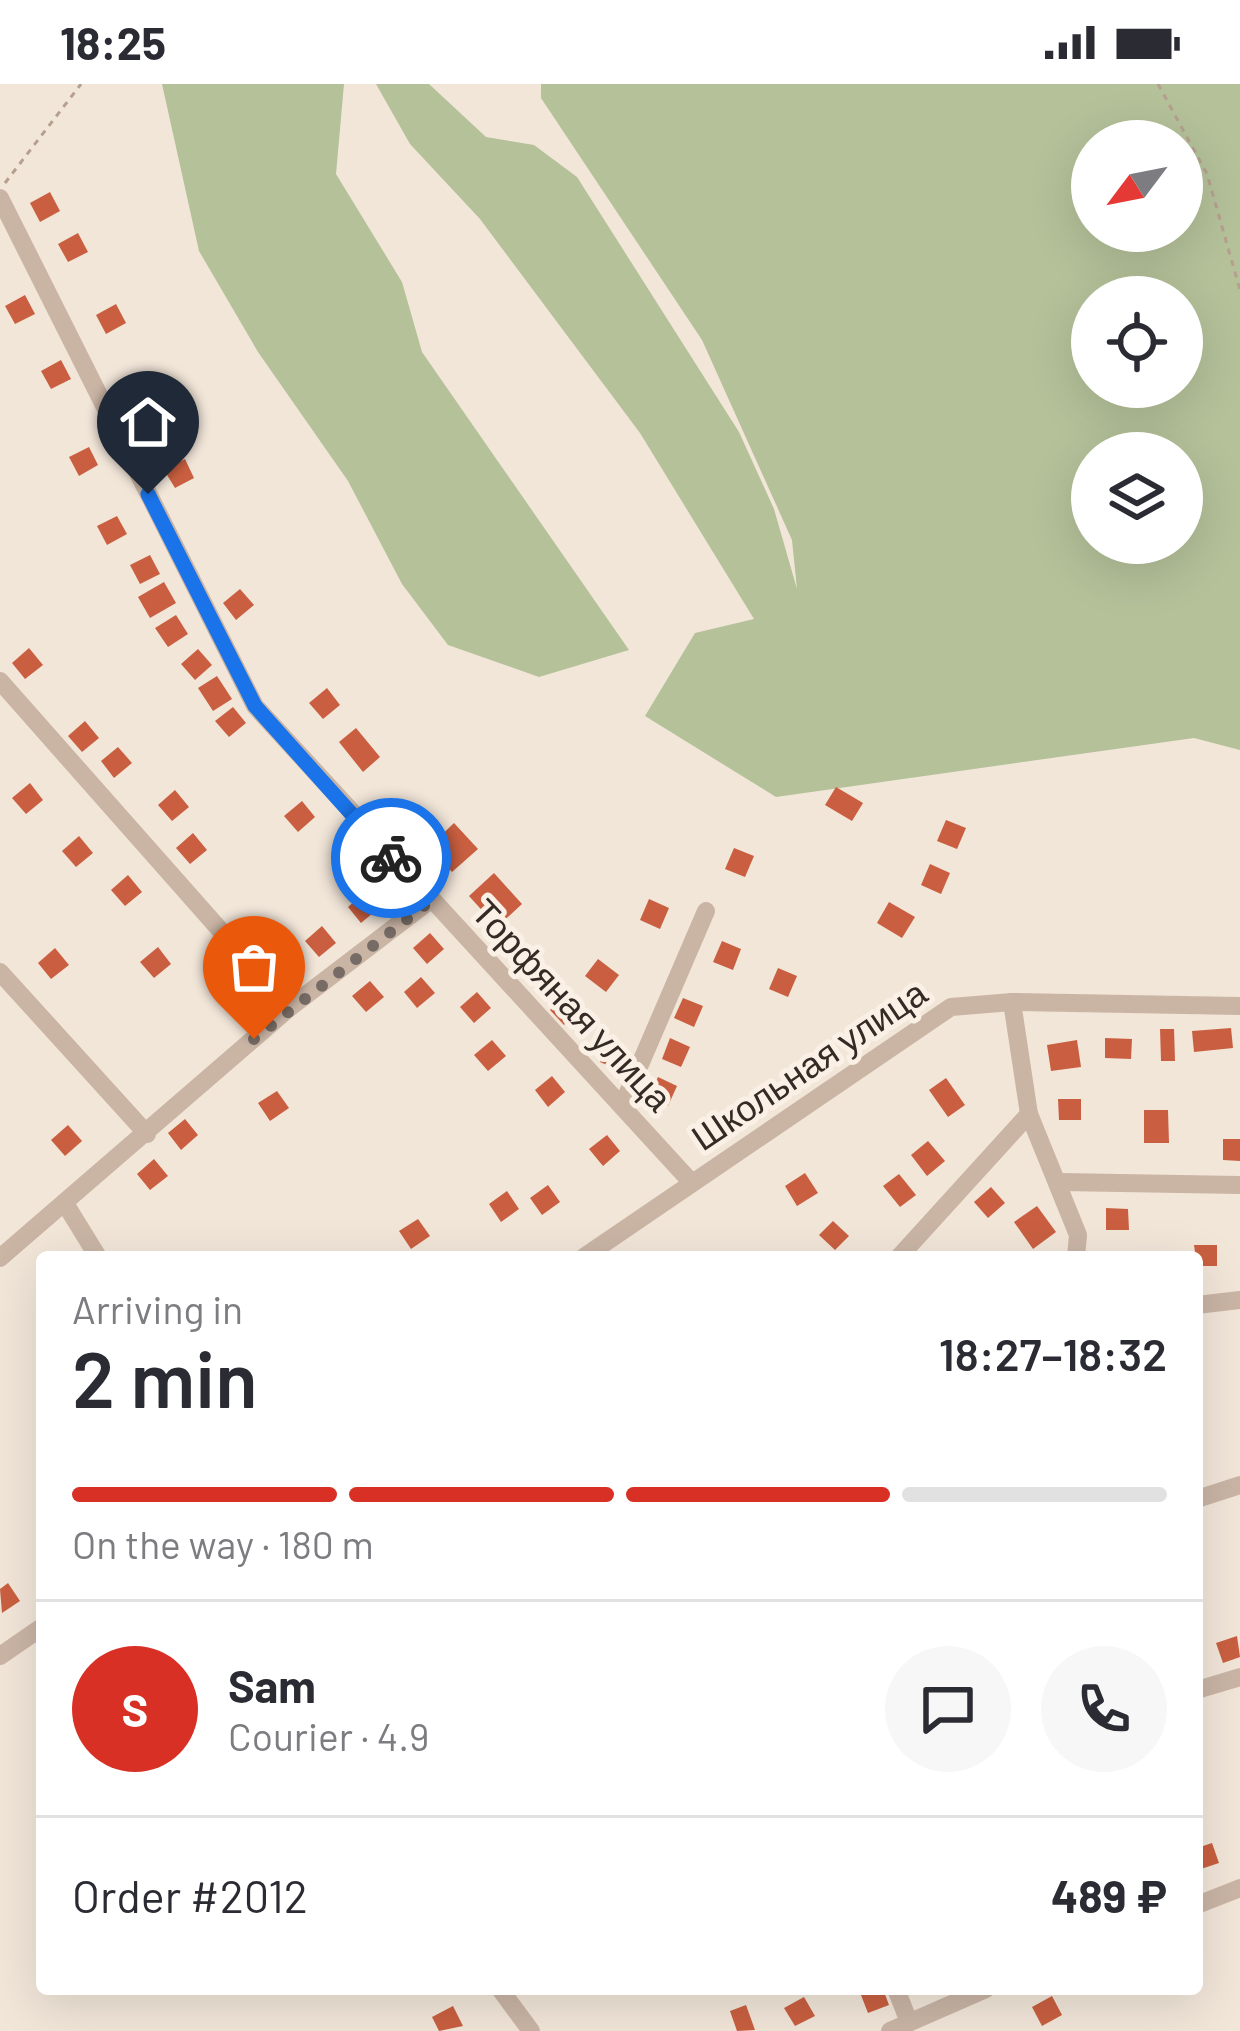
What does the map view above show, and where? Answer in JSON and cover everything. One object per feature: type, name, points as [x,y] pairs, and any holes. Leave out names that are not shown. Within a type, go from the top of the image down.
[{"type":"street","name":"Торфяная улица","points":[[0,198],[255,706],[429,902],[692,1183]]},
{"type":"street","points":[[0,681],[290,1008]]},
{"type":"street","points":[[0,1258],[290,1008],[429,902]]},
{"type":"street","points":[[622,1104],[706,911]]},
{"type":"street","points":[[0,972],[147,1134]]},
{"type":"street","points":[[1012,1002],[1029,1114],[1060,1183],[1078,1235],[1077,1251]]},
{"type":"street","name":"Школьная улица","points":[[593,1251],[951,1007],[1012,1002],[1240,1006]]},
{"type":"street","points":[[904,1251],[1029,1114]]},
{"type":"street","points":[[1060,1183],[1240,1185]]},
{"type":"street","points":[[67,1204],[94,1251]]},
{"type":"street","points":[[1203,1304],[1240,1300]]},
{"type":"street","points":[[1203,1497],[1240,1485]]},
{"type":"street","points":[[0,1656],[36,1632]]},
{"type":"street","points":[[1203,1688],[1240,1676]]},
{"type":"street","points":[[1203,1903],[1240,1888]]},
{"type":"street","points":[[504,1995],[531,2031]]},
{"type":"street","points":[[898,1995],[909,2022]]},
{"type":"street","points":[[890,2031],[972,1995]]},
{"type":"path","points":[[0,189],[80,84]]},
{"type":"path","points":[[1158,84],[1207,174],[1240,290]]},
{"type":"green space","points":[[162,84],[344,84],[336,174],[402,282],[422,352],[629,650],[539,677],[448,645],[402,584],[348,481],[258,352],[199,251]]},
{"type":"green space","points":[[376,84],[429,84],[486,137],[534,145],[577,177],[739,432],[774,509],[797,589],[792,540],[702,340],[541,98],[541,84],[1240,84],[1240,750],[1194,738],[776,797],[645,716],[695,633],[754,619],[640,433],[480,219],[410,144]]},
{"type":"building","points":[[50,192],[60,211],[40,222],[30,203]]},
{"type":"building","points":[[78,233],[88,252],[68,262],[58,244]]},
{"type":"building","points":[[25,295],[35,314],[15,324],[5,306]]},
{"type":"building","points":[[116,304],[126,323],[106,334],[96,315]]},
{"type":"building","points":[[61,360],[71,379],[51,389],[41,371]]},
{"type":"building","points":[[164,420],[174,439],[154,449],[144,430]]},
{"type":"building","points":[[89,447],[98,465],[79,476],[69,457]]},
{"type":"building","points":[[185,459],[194,478],[175,488],[164,470]]},
{"type":"building","points":[[117,516],[127,534],[107,545],[97,526]]},
{"type":"building","points":[[150,555],[160,574],[140,584],[130,565]]},
{"type":"building","points":[[164,582],[176,603],[150,618],[138,597]]},
{"type":"building","points":[[240,589],[254,605],[236,620],[223,603]]},
{"type":"building","points":[[176,615],[188,634],[168,647],[155,628]]},
{"type":"building","points":[[29,648],[43,665],[25,679],[12,663]]},
{"type":"building","points":[[198,649],[212,665],[195,680],[181,664]]},
{"type":"building","points":[[217,676],[232,699],[213,711],[198,688]]},
{"type":"building","points":[[327,688],[340,705],[323,719],[309,703]]},
{"type":"building","points":[[233,707],[246,723],[229,737],[215,721]]},
{"type":"building","points":[[85,721],[99,738],[82,752],[68,736]]},
{"type":"building","points":[[356,728],[380,757],[363,772],[339,742]]},
{"type":"building","points":[[118,747],[132,763],[114,778],[101,761]]},
{"type":"building","points":[[30,783],[43,800],[26,814],[12,798]]},
{"type":"building","points":[[836,787],[863,803],[852,821],[825,805]]},
{"type":"building","points":[[175,790],[189,807],[172,821],[158,805]]},
{"type":"building","points":[[302,801],[315,817],[298,832],[284,816]]},
{"type":"building","points":[[410,806],[424,822],[406,836],[393,820]]},
{"type":"building","points":[[946,820],[966,828],[957,849],[937,841]]},
{"type":"building","points":[[454,823],[478,849],[452,872],[429,847]]},
{"type":"building","points":[[193,833],[207,850],[190,864],[176,848]]},
{"type":"building","points":[[79,836],[93,853],[76,867],[62,851]]},
{"type":"building","points":[[734,848],[754,856],[745,877],[725,869]]},
{"type":"building","points":[[930,864],[950,873],[941,894],[921,885]]},
{"type":"building","points":[[494,873],[522,904],[497,927],[469,896]]},
{"type":"building","points":[[128,875],[142,892],[125,906],[111,890]]},
{"type":"building","points":[[365,892],[379,908],[361,923],[348,907]]},
{"type":"building","points":[[649,899],[669,908],[660,929],[640,920]]},
{"type":"building","points":[[889,902],[915,917],[902,938],[877,923]]},
{"type":"building","points":[[322,926],[336,943],[319,957],[305,941]]},
{"type":"building","points":[[430,933],[444,949],[427,964],[413,948]]},
{"type":"building","points":[[722,941],[741,949],[733,970],[713,962]]},
{"type":"building","points":[[158,947],[171,964],[154,978],[140,962]]},
{"type":"building","points":[[55,948],[69,965],[51,979],[38,963]]},
{"type":"building","points":[[292,950],[305,967],[288,981],[274,965]]},
{"type":"building","points":[[598,959],[619,975],[606,992],[585,976]]},
{"type":"building","points":[[778,968],[797,976],[788,997],[769,989]]},
{"type":"building","points":[[421,977],[435,993],[417,1008],[404,992]]},
{"type":"building","points":[[370,981],[384,997],[366,1012],[352,996]]},
{"type":"building","points":[[477,992],[491,1008],[474,1023],[460,1007]]},
{"type":"building","points":[[565,995],[579,1010],[564,1025],[550,1010]]},
{"type":"building","points":[[683,998],[703,1006],[694,1027],[674,1018]]},
{"type":"building","points":[[1231,1028],[1233,1048],[1194,1052],[1192,1031]]},
{"type":"building","points":[[1160,1029],[1174,1029],[1175,1061],[1161,1061]]},
{"type":"building","points":[[670,1038],[690,1047],[681,1067],[662,1059]]},
{"type":"building","points":[[1105,1038],[1132,1039],[1131,1059],[1105,1058]]},
{"type":"building","points":[[492,1040],[506,1056],[488,1071],[474,1055]]},
{"type":"building","points":[[1077,1040],[1081,1067],[1051,1071],[1047,1045]]},
{"type":"building","points":[[609,1041],[628,1049],[619,1070],[600,1062]]},
{"type":"building","points":[[552,1076],[565,1092],[548,1107],[535,1090]]},
{"type":"building","points":[[658,1077],[677,1086],[668,1106],[649,1098]]},
{"type":"building","points":[[946,1078],[965,1105],[948,1117],[929,1090]]},
{"type":"building","points":[[277,1091],[289,1108],[270,1121],[258,1103]]},
{"type":"building","points":[[1058,1099],[1081,1099],[1081,1120],[1059,1120]]},
{"type":"building","points":[[1144,1110],[1168,1110],[1169,1143],[1144,1143]]},
{"type":"building","points":[[185,1119],[198,1135],[181,1150],[168,1133]]},
{"type":"building","points":[[68,1125],[82,1141],[65,1156],[51,1140]]},
{"type":"building","points":[[607,1135],[620,1151],[603,1166],[589,1149]]},
{"type":"building","points":[[1223,1139],[1240,1139],[1240,1161],[1223,1160]]},
{"type":"building","points":[[928,1141],[945,1161],[927,1176],[911,1155]]},
{"type":"building","points":[[154,1159],[168,1176],[150,1190],[137,1174]]},
{"type":"building","points":[[805,1173],[818,1193],[797,1206],[785,1186]]},
{"type":"building","points":[[899,1174],[916,1195],[900,1207],[883,1186]]},
{"type":"building","points":[[548,1185],[560,1202],[542,1215],[530,1198]]},
{"type":"building","points":[[991,1187],[1005,1203],[988,1218],[974,1202]]},
{"type":"building","points":[[507,1191],[519,1209],[501,1222],[489,1204]]},
{"type":"building","points":[[1037,1206],[1056,1232],[1033,1249],[1014,1222]]},
{"type":"building","points":[[1106,1208],[1128,1209],[1129,1230],[1106,1230]]},
{"type":"building","points":[[418,1219],[430,1236],[411,1249],[399,1231]]},
{"type":"building","points":[[833,1221],[849,1236],[835,1250],[819,1235]]},
{"type":"building","points":[[1194,1245],[1217,1245],[1217,1266],[1203,1266],[1203,1251],[1195,1251]]},
{"type":"building","points":[[8,1583],[20,1601],[2,1613],[0,1589]]},
{"type":"building","points":[[1237,1636],[1240,1657],[1223,1663],[1216,1643]]},
{"type":"building","points":[[1212,1843],[1219,1863],[1203,1868],[1203,1846]]},
{"type":"building","points":[[861,1995],[885,1995],[889,2005],[868,2013]]},
{"type":"building","points":[[1052,1996],[1062,2015],[1042,2026],[1032,2007]]},
{"type":"building","points":[[804,1997],[815,2016],[795,2026],[784,2008]]},
{"type":"building","points":[[746,2005],[755,2030],[737,2031],[730,2011]]},
{"type":"building","points":[[453,2006],[463,2026],[439,2031],[432,2017]]},
{"type":"way so far","points":[[254,1039],[429,902],[391,858]]},
{"type":"route","points":[[148,494],[255,706],[391,858]]}]
